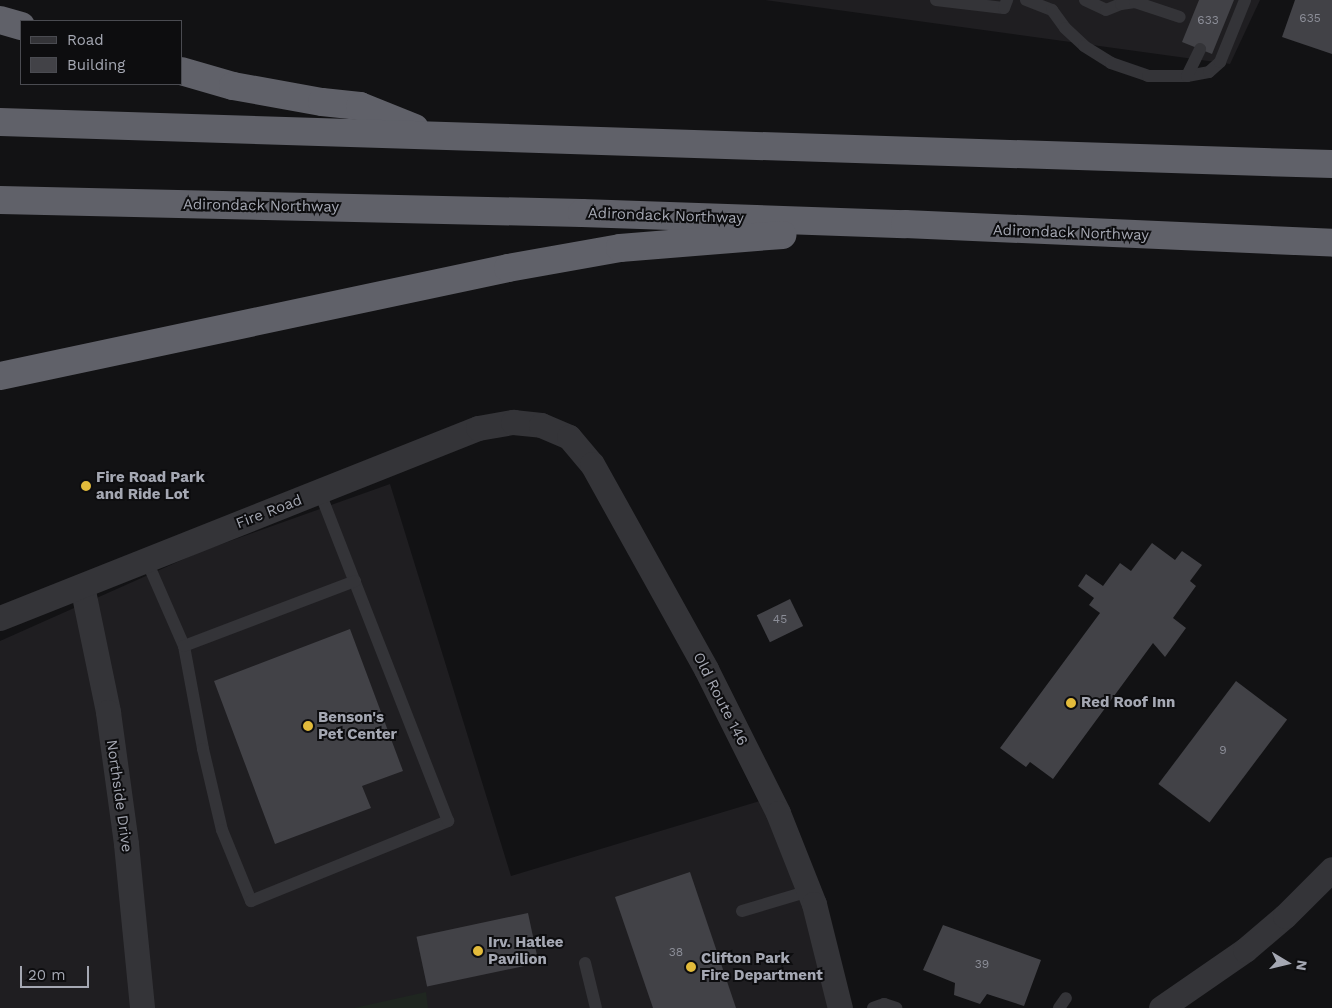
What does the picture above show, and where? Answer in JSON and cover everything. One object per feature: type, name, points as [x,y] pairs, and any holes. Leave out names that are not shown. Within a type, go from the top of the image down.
[{"type":"highway","points":[[0,20],[20,26]]},
{"type":"highway","points":[[182,72],[233,86],[322,102],[360,106],[430,135]]},
{"type":"highway","points":[[0,122],[1332,164]]},
{"type":"highway","name":"Adirondack Northway","points":[[0,200],[905,224],[1332,243]]},
{"type":"highway","points":[[0,376],[499,270],[620,248],[905,224]]},
{"type":"street","name":"Fire Road","points":[[0,618],[478,428],[513,422],[541,425]]},
{"type":"street","name":"Old Route 146","points":[[541,425],[569,437],[592,464],[706,669],[778,812],[809,890],[840,1008]]},
{"type":"street","name":"Northside Drive","points":[[82,586],[112,740],[126,844],[142,1008]]},
{"type":"street","points":[[1161,1008],[1245,950],[1285,916],[1332,869]]},
{"type":"lane","points":[[936,0],[1004,8],[1007,0]]},
{"type":"lane","points":[[1026,0],[1055,5],[1065,28],[1084,46],[1111,63],[1148,76],[1187,76],[1209,72],[1220,62],[1246,0]]},
{"type":"lane","points":[[1085,0],[1106,10],[1121,4],[1135,2],[1180,17]]},
{"type":"lane","points":[[1187,76],[1200,49]]},
{"type":"lane","points":[[146,559],[184,646],[203,749],[222,830],[251,901],[448,822],[320,492]]},
{"type":"lane","points":[[184,646],[355,581]]},
{"type":"lane","points":[[742,911],[809,890]]},
{"type":"lane","points":[[585,963],[596,1008]]},
{"type":"lane","points":[[873,1008],[884,1004],[896,1008]]},
{"type":"shaded area","points":[[765,0],[1260,0],[1230,64]]},
{"type":"shaded area","points":[[390,484],[511,876],[770,798],[839,1008],[0,1008],[0,641],[202,551]]},
{"type":"shaded area","points":[[426,992],[428,1008],[354,1008]]},
{"type":"building","points":[[1199,0],[1234,0],[1212,54],[1182,42]]},
{"type":"building","points":[[1295,0],[1332,0],[1332,54],[1282,37]]},
{"type":"building","name":"Red Roof Inn","points":[[1152,543],[1175,560],[1182,551],[1202,565],[1190,581],[1196,586],[1173,618],[1186,628],[1165,657],[1153,643],[1053,779],[1030,762],[1026,767],[1000,748],[1100,613],[1089,605],[1094,598],[1078,586],[1086,574],[1103,586],[1120,563],[1131,571]]},
{"type":"building","points":[[790,599],[803,626],[770,642],[757,615]]},
{"type":"building","name":"Benson's Pet Center","points":[[350,629],[403,771],[362,786],[371,808],[275,844],[214,681]]},
{"type":"building","points":[[1236,681],[1287,720],[1209,823],[1158,784]]},
{"type":"building","points":[[690,872],[736,1008],[653,1008],[615,897]]},
{"type":"building","name":"Irv. Hatlee Pavilion","points":[[528,913],[539,963],[427,987],[416,937]]},
{"type":"building","points":[[943,925],[1041,960],[1024,1006],[987,994],[980,1004],[954,995],[955,983],[923,970]]},
{"type":"place","name":"Fire Road Park and Ride Lot","points":[[86,486]]},
{"type":"place","name":"Red Roof Inn","points":[[1071,703]]},
{"type":"place","name":"Benson's Pet Center","points":[[308,726]]},
{"type":"place","name":"Irv. Hatlee Pavilion","points":[[478,951]]},
{"type":"place","name":"Clifton Park Fire Department","points":[[691,967]]}]
